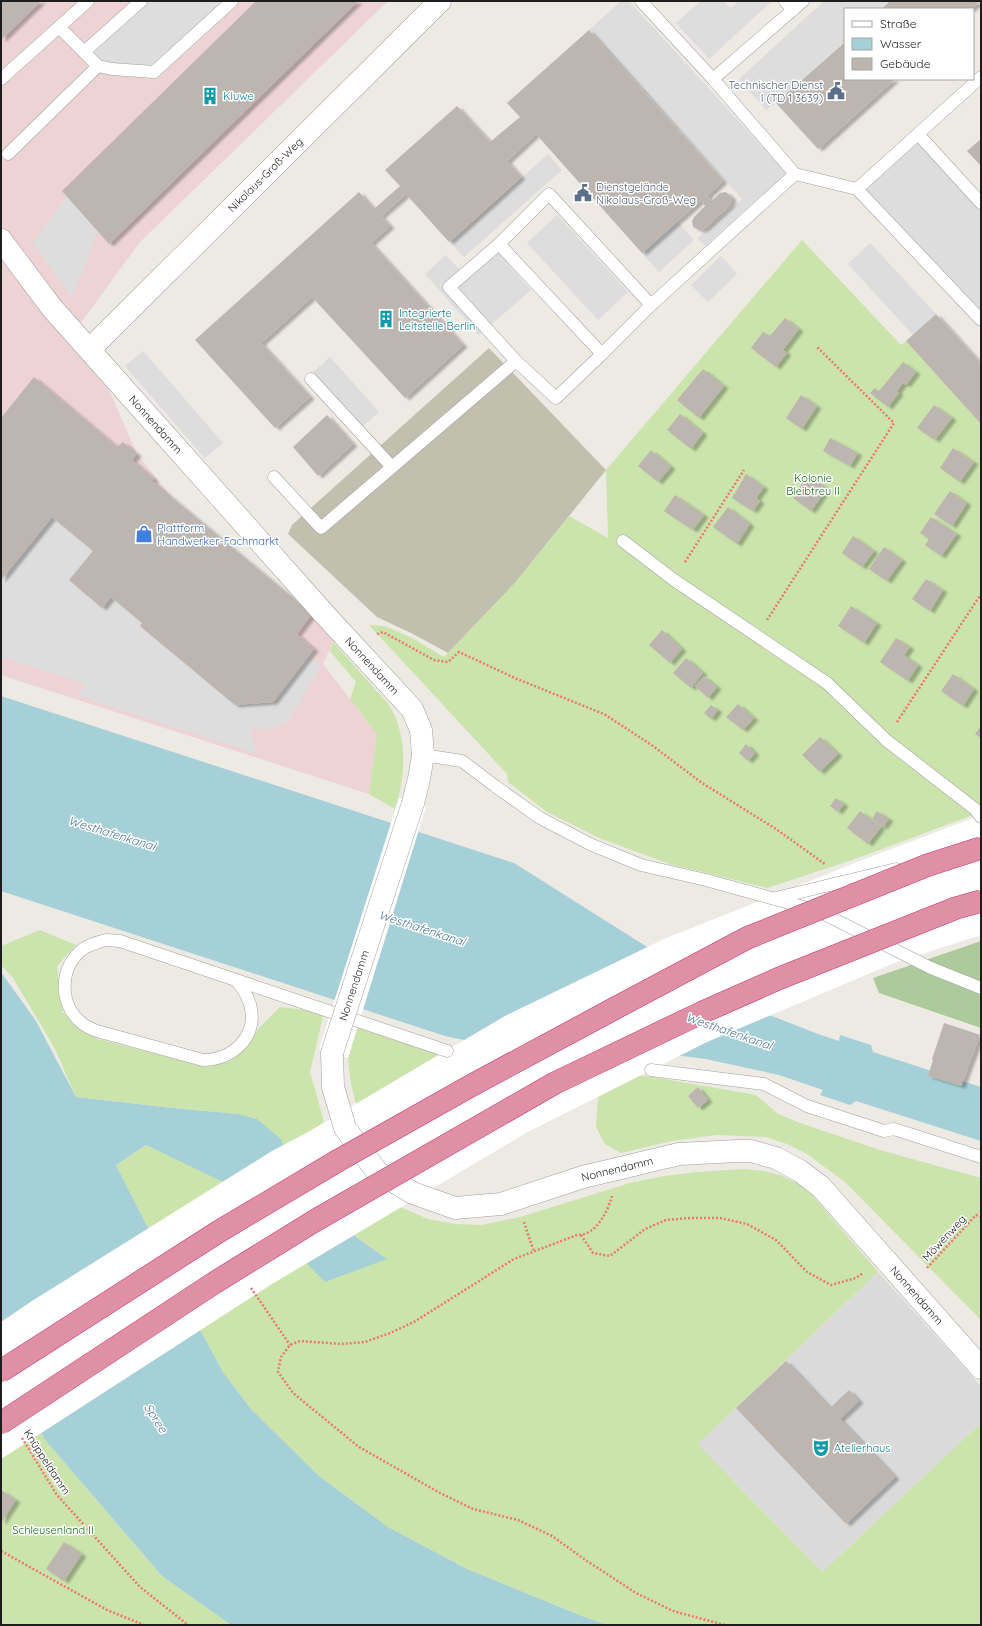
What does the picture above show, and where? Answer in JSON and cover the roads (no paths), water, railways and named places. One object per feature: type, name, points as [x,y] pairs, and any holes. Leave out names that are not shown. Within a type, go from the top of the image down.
[{"type":"highway","points":[[1,1371],[218,1232],[339,1160],[474,1084],[614,1008],[747,938],[928,865],[981,848]]},
{"type":"highway","points":[[9,1427],[214,1283],[316,1220],[555,1083],[703,1012],[780,978],[956,908],[981,901]]},
{"type":"street","name":"Nikolaus-Groß-Weg","points":[[90,349],[440,1]]},
{"type":"street","name":"Nonnendamm","points":[[1,240],[52,308],[412,710],[421,730],[423,755],[413,803],[332,1053],[333,1087],[345,1128],[377,1172],[413,1193],[455,1208],[501,1204],[583,1177],[679,1154],[736,1151],[763,1154],[789,1164],[821,1187],[981,1368]]},
{"type":"lane","points":[[1,79],[88,1]]},
{"type":"lane","points":[[84,52],[141,1]]},
{"type":"lane","points":[[59,27],[98,66],[112,69],[154,72],[232,1]]},
{"type":"lane","points":[[641,1],[713,79],[795,174],[857,189],[981,320]]},
{"type":"lane","points":[[785,1],[793,10]]},
{"type":"lane","points":[[713,79],[803,1]]},
{"type":"lane","points":[[8,154],[98,66]]},
{"type":"lane","points":[[857,189],[981,77]]},
{"type":"lane","points":[[918,134],[981,203]]},
{"type":"lane","points":[[651,306],[549,194],[499,244],[449,287],[516,361],[556,398],[651,306],[795,174]]},
{"type":"lane","points":[[499,244],[602,354]]},
{"type":"lane","points":[[274,477],[321,528],[516,361]]},
{"type":"lane","points":[[312,379],[392,467]]},
{"type":"lane","points":[[622,541],[674,580],[827,683],[886,740],[975,809],[981,817]]},
{"type":"lane","points":[[423,755],[462,760],[494,786],[540,818],[592,846],[641,865],[818,910],[930,968],[981,988]]},
{"type":"lane","points":[[774,898],[981,848]]},
{"type":"lane","points":[[236,980],[245,992],[250,1005],[251,1018],[249,1030],[237,1049],[229,1054],[212,1060],[203,1060],[96,1031],[83,1024],[72,1013],[66,1000],[64,990],[68,967],[75,957],[84,949],[94,943],[106,940],[120,941],[236,980],[447,1051]]},
{"type":"lane","points":[[651,1070],[764,1084],[807,1106],[884,1132],[894,1129],[981,1157]]},
{"type":"water","name":"Westhafenkanal","points":[[1,696],[514,863],[706,984],[754,1009],[839,1041],[840,1035],[871,1045],[873,1052],[981,1087],[981,1141],[856,1101],[850,1105],[820,1095],[823,1090],[779,1075],[706,1059],[610,1047],[469,1041],[445,1036],[1,891]]},
{"type":"water","name":"Spree","points":[[1,972],[36,1021],[76,1097],[238,1114],[257,1119],[281,1139],[287,1155],[356,1237],[387,1259],[325,1282],[229,1185],[146,1145],[116,1165],[223,1372],[251,1409],[319,1476],[388,1527],[467,1569],[607,1625],[231,1625],[162,1576],[46,1441],[1,1364]]},
{"type":"place","name":"Technischer Dienst I (TD 1 3639)","points":[[836,91]]},
{"type":"place","name":"Kluwe","points":[[210,96]]},
{"type":"place","name":"Dienstgelände Nikolaus-Groß-Weg","points":[[583,193]]},
{"type":"place","name":"Integrierte Leitstelle Berlin","points":[[386,319]]},
{"type":"place","name":"Plattform Handwerker-Fachmarkt","points":[[144,534]]},
{"type":"place","name":"Atelierhaus","points":[[821,1448]]},
{"type":"park label","name":"Kolonie Bleibtreu II","points":[[813,484]]},
{"type":"park label","name":"Schleusenland II","points":[[53,1530]]}]
